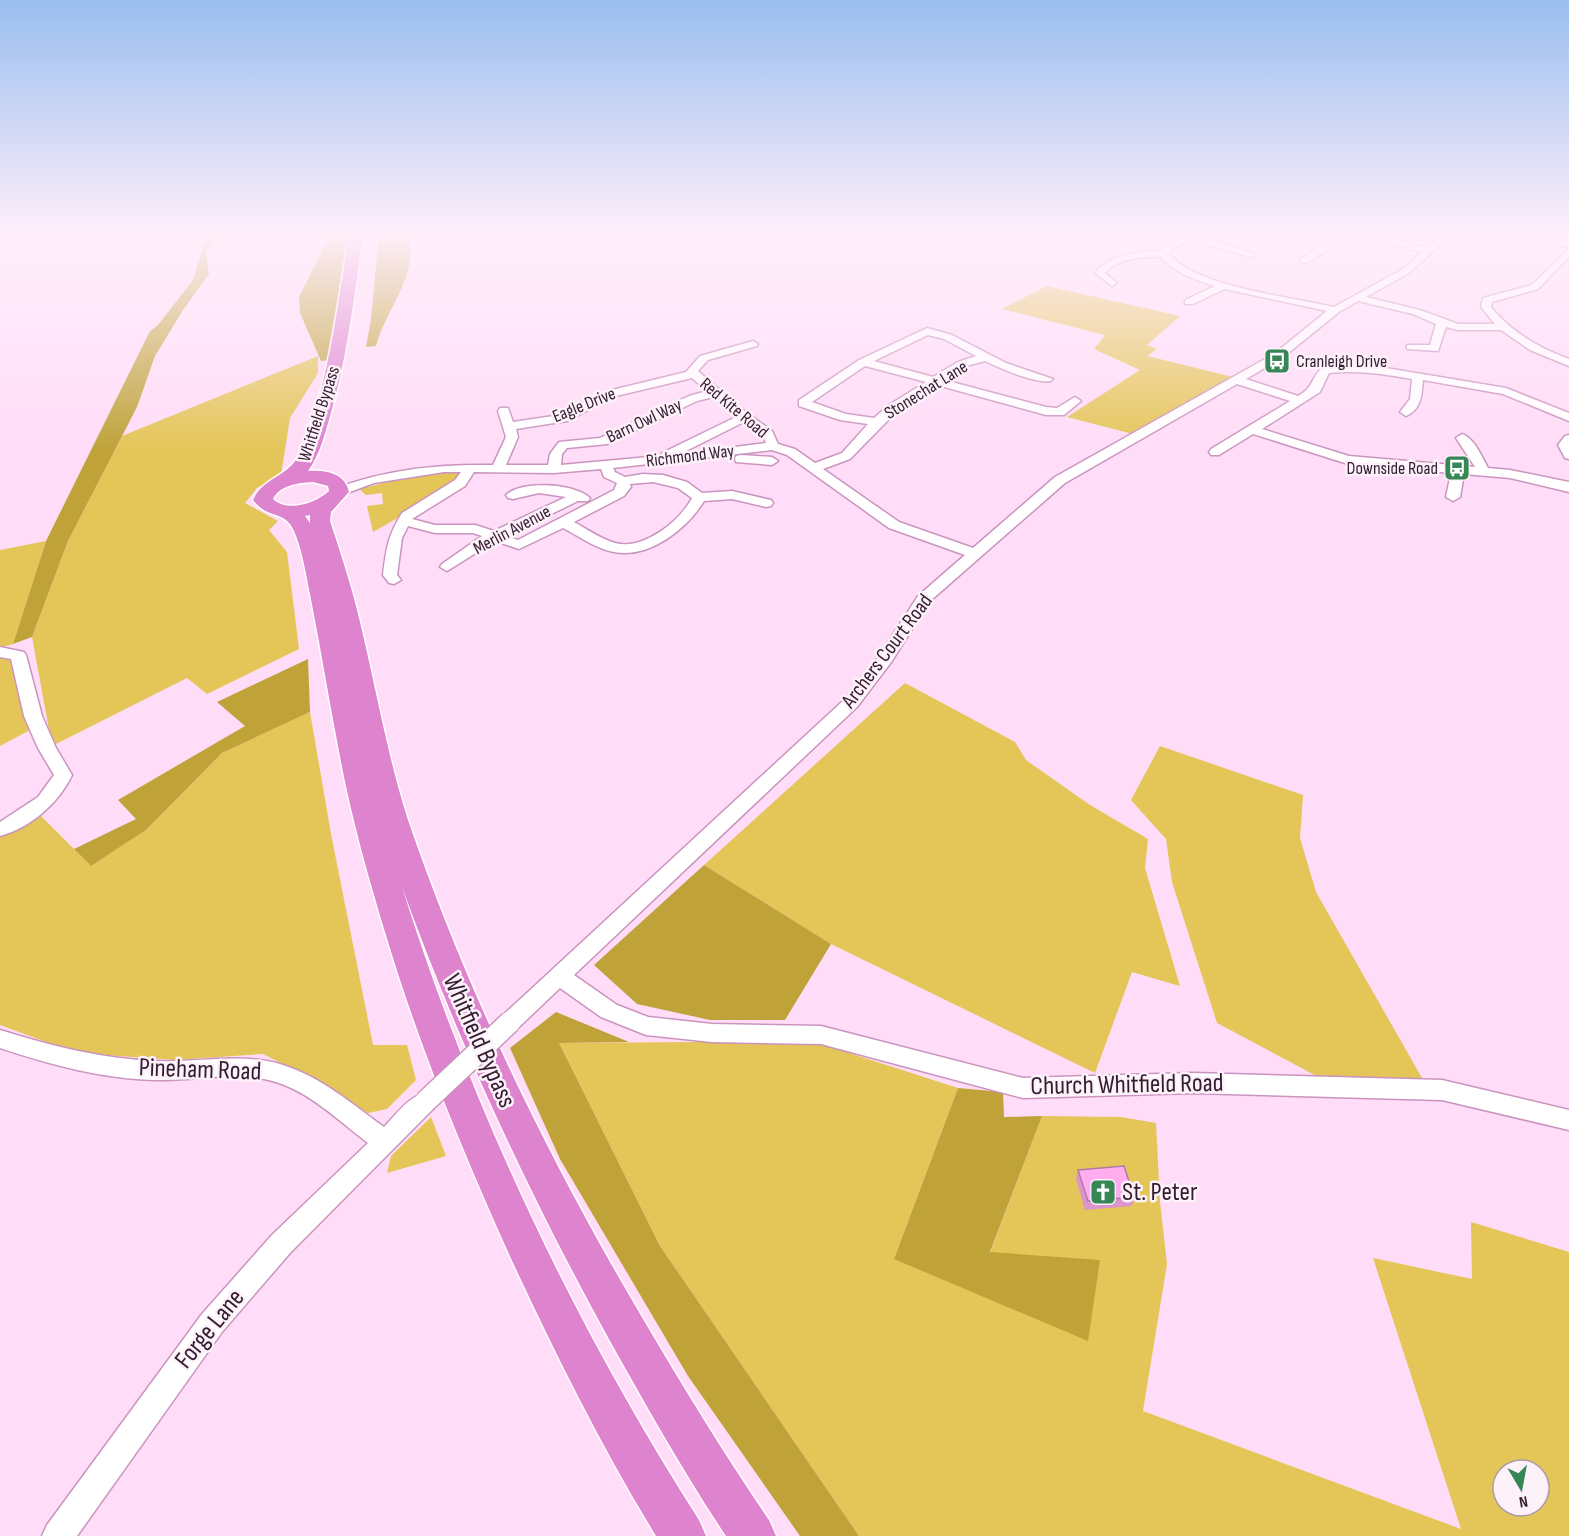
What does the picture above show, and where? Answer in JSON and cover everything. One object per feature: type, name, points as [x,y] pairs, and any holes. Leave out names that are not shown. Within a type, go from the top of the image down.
[{"type":"highway","name":"Whitfield Bypass","points":[[345,307],[337,359],[328,396],[304,464],[287,496],[302,526],[314,562],[350,746],[368,822],[416,980],[459,1096],[499,1193],[552,1302],[608,1408],[683,1536]]},
{"type":"highway","name":"Whitfield Bypass","points":[[358,307],[351,358],[337,415],[320,459],[319,470],[330,488],[320,521],[339,583],[384,783],[418,892],[492,1074],[542,1176],[595,1276],[719,1487],[753,1536]]},
{"type":"highway","points":[[305,477],[330,488],[309,509],[287,496],[305,477]]},
{"type":"street","points":[[1320,307],[1335,310]]},
{"type":"street","name":"Archers Court Road","points":[[384,1141],[851,704],[884,661],[923,599],[974,553],[1060,480],[1278,356],[1341,307]]},
{"type":"street","points":[[1393,307],[1416,312],[1442,324],[1458,327],[1504,327]]},
{"type":"street","points":[[1486,307],[1504,327],[1537,349],[1569,363]]},
{"type":"street","points":[[1411,347],[1434,349],[1442,324]]},
{"type":"street","points":[[876,422],[844,417],[803,403],[804,400],[863,362],[927,331],[948,337],[1015,370],[1047,379]]},
{"type":"street","points":[[667,460],[667,454],[734,421],[738,406],[701,376],[704,358],[753,344]]},
{"type":"street","name":"Stonechat Lane","points":[[813,468],[846,456],[876,422],[893,408],[962,364],[985,357]]},
{"type":"street","points":[[863,362],[1051,412],[1064,411],[1075,402]]},
{"type":"street","points":[[1215,452],[1316,390],[1321,375],[1331,369],[1374,369],[1506,391],[1569,417]]},
{"type":"street","name":"Red Kite Road","points":[[701,376],[715,393],[738,406],[768,434],[773,446]]},
{"type":"street","name":"Eagle Drive","points":[[510,426],[563,418],[612,393],[701,376]]},
{"type":"street","points":[[1406,412],[1416,400],[1419,377]]},
{"type":"street","points":[[1237,380],[1300,400]]},
{"type":"street","name":"Barn Owl Way","points":[[554,469],[556,454],[562,446],[603,441],[693,398],[715,393]]},
{"type":"street","points":[[498,468],[512,436],[504,411]]},
{"type":"street","points":[[1250,429],[1348,460],[1521,476],[1554,485],[1568,486]]},
{"type":"street","points":[[1462,438],[1484,472]]},
{"type":"street","points":[[1569,439],[1564,445],[1569,455]]},
{"type":"street","name":"Richmond Way","points":[[330,488],[428,470],[471,467],[554,469],[667,460],[773,446]]},
{"type":"street","points":[[773,446],[791,452],[894,525],[974,553]]},
{"type":"street","points":[[663,479],[678,467],[691,464],[744,459],[772,461]]},
{"type":"street","points":[[606,465],[609,474],[623,481],[645,477],[663,479],[694,492],[699,497],[732,495],[766,503]]},
{"type":"street","points":[[394,580],[390,574],[395,538],[406,516],[460,483],[471,467]]},
{"type":"street","points":[[1453,497],[1458,470]]},
{"type":"street","name":"Merlin Avenue","points":[[496,536],[519,545],[619,493],[624,487],[623,481]]},
{"type":"street","name":"Merlin Avenue","points":[[513,495],[522,491],[557,489],[598,504]]},
{"type":"street","name":"Merlin Avenue","points":[[447,567],[496,536],[578,496]]},
{"type":"street","points":[[563,522],[608,546],[616,549],[634,549],[650,543],[672,527],[690,512],[699,497]]},
{"type":"street","points":[[404,521],[435,529],[467,528],[496,536]]},
{"type":"street","points":[[0,652],[18,655],[33,716],[47,748],[63,775],[57,791],[43,805],[0,830]]},
{"type":"street","name":"Church Whitfield Road","points":[[559,976],[609,1011],[646,1026],[712,1033],[821,1035],[1023,1088],[1286,1083],[1442,1090],[1569,1120]]},
{"type":"street","name":"Pineham Road","points":[[0,1039],[78,1063],[179,1071],[233,1068],[266,1070],[307,1085],[384,1141]]},
{"type":"street","name":"Forge Lane","points":[[58,1536],[212,1323],[281,1244],[384,1141]]},
{"type":"shaded area","points":[[172,307],[185,307],[155,356],[137,407],[68,541],[32,637],[13,644],[46,541],[150,331],[158,325]]},
{"type":"shaded area","points":[[300,307],[337,307],[332,360],[321,361],[300,313]]},
{"type":"shaded area","points":[[372,307],[393,307],[376,346],[366,347]]},
{"type":"shaded area","points":[[1007,307],[1139,307],[1180,316],[1147,345],[1157,349],[1147,356],[1233,377],[1133,434],[1067,417],[1140,370],[1094,349],[1105,335],[1002,309]]},
{"type":"shaded area","points":[[318,356],[318,373],[290,418],[281,475],[257,488],[245,503],[278,521],[269,530],[287,552],[299,649],[207,694],[187,678],[52,746],[32,637],[68,541],[122,436]]},
{"type":"shaded area","points":[[461,470],[450,488],[373,532],[367,506],[383,504],[382,493],[366,495],[359,489],[425,473]]},
{"type":"shaded area","points":[[46,541],[13,644],[0,648],[0,550]]},
{"type":"shaded area","points":[[0,657],[13,659],[32,729],[0,746]]},
{"type":"shaded area","points":[[308,659],[310,712],[222,753],[146,830],[91,866],[74,849],[136,819],[118,800],[245,726],[217,702]]},
{"type":"shaded area","points":[[905,683],[1015,742],[1026,760],[1090,805],[1148,839],[1145,868],[1180,986],[1132,972],[1095,1073],[831,944],[704,865]]},
{"type":"shaded area","points":[[310,712],[331,834],[373,1045],[407,1045],[416,1080],[387,1109],[368,1113],[320,1083],[263,1054],[175,1060],[76,1053],[0,1025],[0,836],[38,813],[91,866],[146,830],[222,753]]},
{"type":"shaded area","points":[[1160,746],[1303,795],[1300,838],[1316,892],[1426,1085],[1324,1080],[1217,1023],[1172,882],[1166,839],[1131,800]]},
{"type":"shaded area","points":[[704,865],[831,944],[785,1020],[710,1020],[637,1004],[594,965]]},
{"type":"shaded area","points":[[556,1012],[629,1042],[559,1043],[660,1246],[859,1536],[800,1536],[688,1376],[560,1159],[510,1048]]},
{"type":"shaded area","points":[[812,1041],[958,1088],[894,1259],[990,1253],[1042,1116],[1121,1117],[1156,1123],[1160,1202],[1167,1264],[1143,1411],[1461,1529],[1373,1258],[1472,1279],[1471,1222],[1569,1252],[1569,1536],[859,1536],[660,1246],[559,1043]]},
{"type":"shaded area","points":[[958,1088],[1003,1092],[1004,1117],[1042,1116],[990,1252],[1100,1260],[1088,1341],[894,1259]]},
{"type":"shaded area","points":[[431,1117],[446,1156],[387,1173],[391,1156]]},
{"type":"building","name":"St. Peter","points":[[1124,1166],[1134,1197],[1088,1201],[1078,1170]]},
{"type":"place","name":"Cranleigh Drive","points":[[1277,361]]},
{"type":"place","name":"Downside Road","points":[[1457,468]]},
{"type":"place","name":"St. Peter","points":[[1103,1192]]}]
